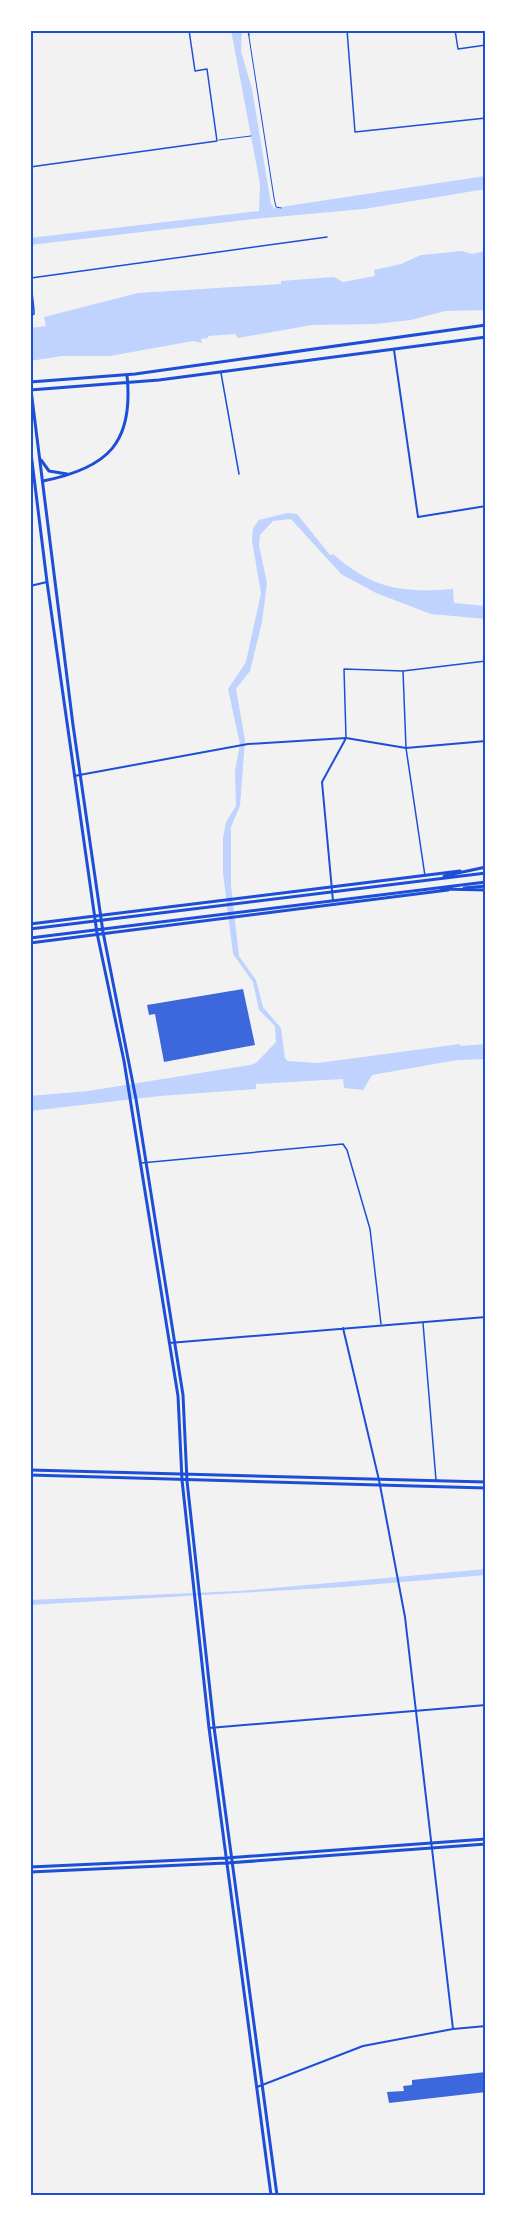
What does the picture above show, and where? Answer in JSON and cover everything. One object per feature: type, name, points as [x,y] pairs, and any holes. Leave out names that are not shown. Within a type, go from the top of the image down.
[{"type":"main road","points":[[277,2195],[214,1727],[187,1474],[183,1395],[133,1081],[103,932],[80,776],[30,382],[127,375],[486,325]]},
{"type":"main road","points":[[30,390],[128,384],[486,337]]},
{"type":"main road","points":[[43,481],[72,474],[102,460],[119,441],[129,410],[127,375]]},
{"type":"main road","points":[[30,445],[32,482],[97,933],[127,1082],[178,1396],[182,1477],[208,1728],[270,2195]]},
{"type":"main road","points":[[40,458],[49,471],[72,474]]},
{"type":"main road","points":[[30,470],[32,461]]},
{"type":"main road","points":[[30,927],[95,915],[486,867]]},
{"type":"main road","points":[[430,880],[486,867]]},
{"type":"main road","points":[[30,927],[486,873]]},
{"type":"main road","points":[[30,943],[103,932],[486,886]]},
{"type":"main road","points":[[30,938],[431,888],[486,886]]},
{"type":"main road","points":[[431,888],[486,886]]},
{"type":"main road","points":[[30,1470],[182,1477],[188,1480],[486,1488]]},
{"type":"main road","points":[[30,1475],[182,1477],[187,1474],[486,1482]]},
{"type":"main road","points":[[30,1867],[232,1858],[486,1839]]},
{"type":"main road","points":[[30,1872],[232,1863],[486,1844]]},
{"type":"street","points":[[30,167],[217,141],[207,69],[195,71],[189,30]]},
{"type":"street","points":[[248,30],[249,36]]},
{"type":"street","points":[[346,30],[355,132],[486,118]]},
{"type":"street","points":[[455,30],[458,49],[486,45]]},
{"type":"street","points":[[31,278],[327,237]]},
{"type":"street","points":[[30,274],[34,310],[34,314],[30,316]]},
{"type":"street","points":[[394,350],[418,517],[486,506]]},
{"type":"street","points":[[221,372],[239,474]]},
{"type":"street","points":[[30,586],[47,582]]},
{"type":"street","points":[[334,904],[322,782],[346,738],[344,669],[403,671],[486,661]]},
{"type":"street","points":[[403,671],[406,748],[427,893]]},
{"type":"street","points":[[74,776],[248,744],[346,738],[406,748],[486,741]]},
{"type":"street","points":[[141,1163],[343,1144],[348,1150],[370,1229],[382,1325]]},
{"type":"street","points":[[168,1343],[486,1317]]},
{"type":"street","points":[[423,1322],[436,1481]]},
{"type":"street","points":[[343,1328],[397,1572],[433,1847],[453,2029]]},
{"type":"street","points":[[208,1728],[486,1705]]},
{"type":"street","points":[[257,2087],[363,2046],[453,2029],[486,2026]]},
{"type":"lane","points":[[249,36],[276,207],[281,208]]},
{"type":"lane","points":[[217,141],[251,136]]},
{"type":"water","points":[[231,30],[242,30],[241,51],[252,89],[271,204],[274,208],[485,176],[486,189],[364,209],[254,219],[30,245],[30,238],[259,211],[260,184]]},
{"type":"water","points":[[462,251],[472,254],[486,251],[486,310],[445,311],[411,320],[375,324],[312,325],[238,338],[235,334],[208,336],[208,338],[201,339],[202,343],[193,341],[110,356],[62,356],[30,361],[30,328],[46,326],[44,317],[138,293],[281,284],[281,281],[334,277],[343,282],[375,276],[374,270],[401,264],[421,255]]},
{"type":"water","points":[[287,513],[297,514],[330,555],[333,554],[361,575],[375,582],[403,589],[453,589],[454,603],[486,606],[486,619],[431,614],[376,593],[341,574],[291,519],[273,521],[260,535],[259,545],[267,583],[262,622],[250,671],[236,689],[245,740],[240,806],[231,827],[231,886],[239,956],[256,980],[263,1007],[281,1028],[285,1058],[288,1061],[318,1063],[460,1044],[460,1046],[486,1044],[486,1059],[457,1060],[372,1075],[363,1090],[344,1088],[343,1079],[256,1084],[256,1089],[160,1096],[30,1111],[30,1096],[88,1091],[250,1065],[256,1063],[276,1042],[275,1026],[259,1010],[253,982],[233,954],[223,873],[223,838],[226,822],[236,806],[235,771],[240,744],[228,689],[246,662],[261,593],[252,541],[253,528],[259,520]]},
{"type":"water","points":[[486,1569],[486,1575],[343,1587],[30,1605],[30,1600],[239,1591]]},
{"type":"building","points":[[243,989],[255,1045],[164,1062],[155,1014],[149,1015],[147,1005]]},
{"type":"building","points":[[486,2072],[486,2092],[389,2103],[387,2092],[404,2091],[403,2086],[412,2085],[412,2080]]}]
